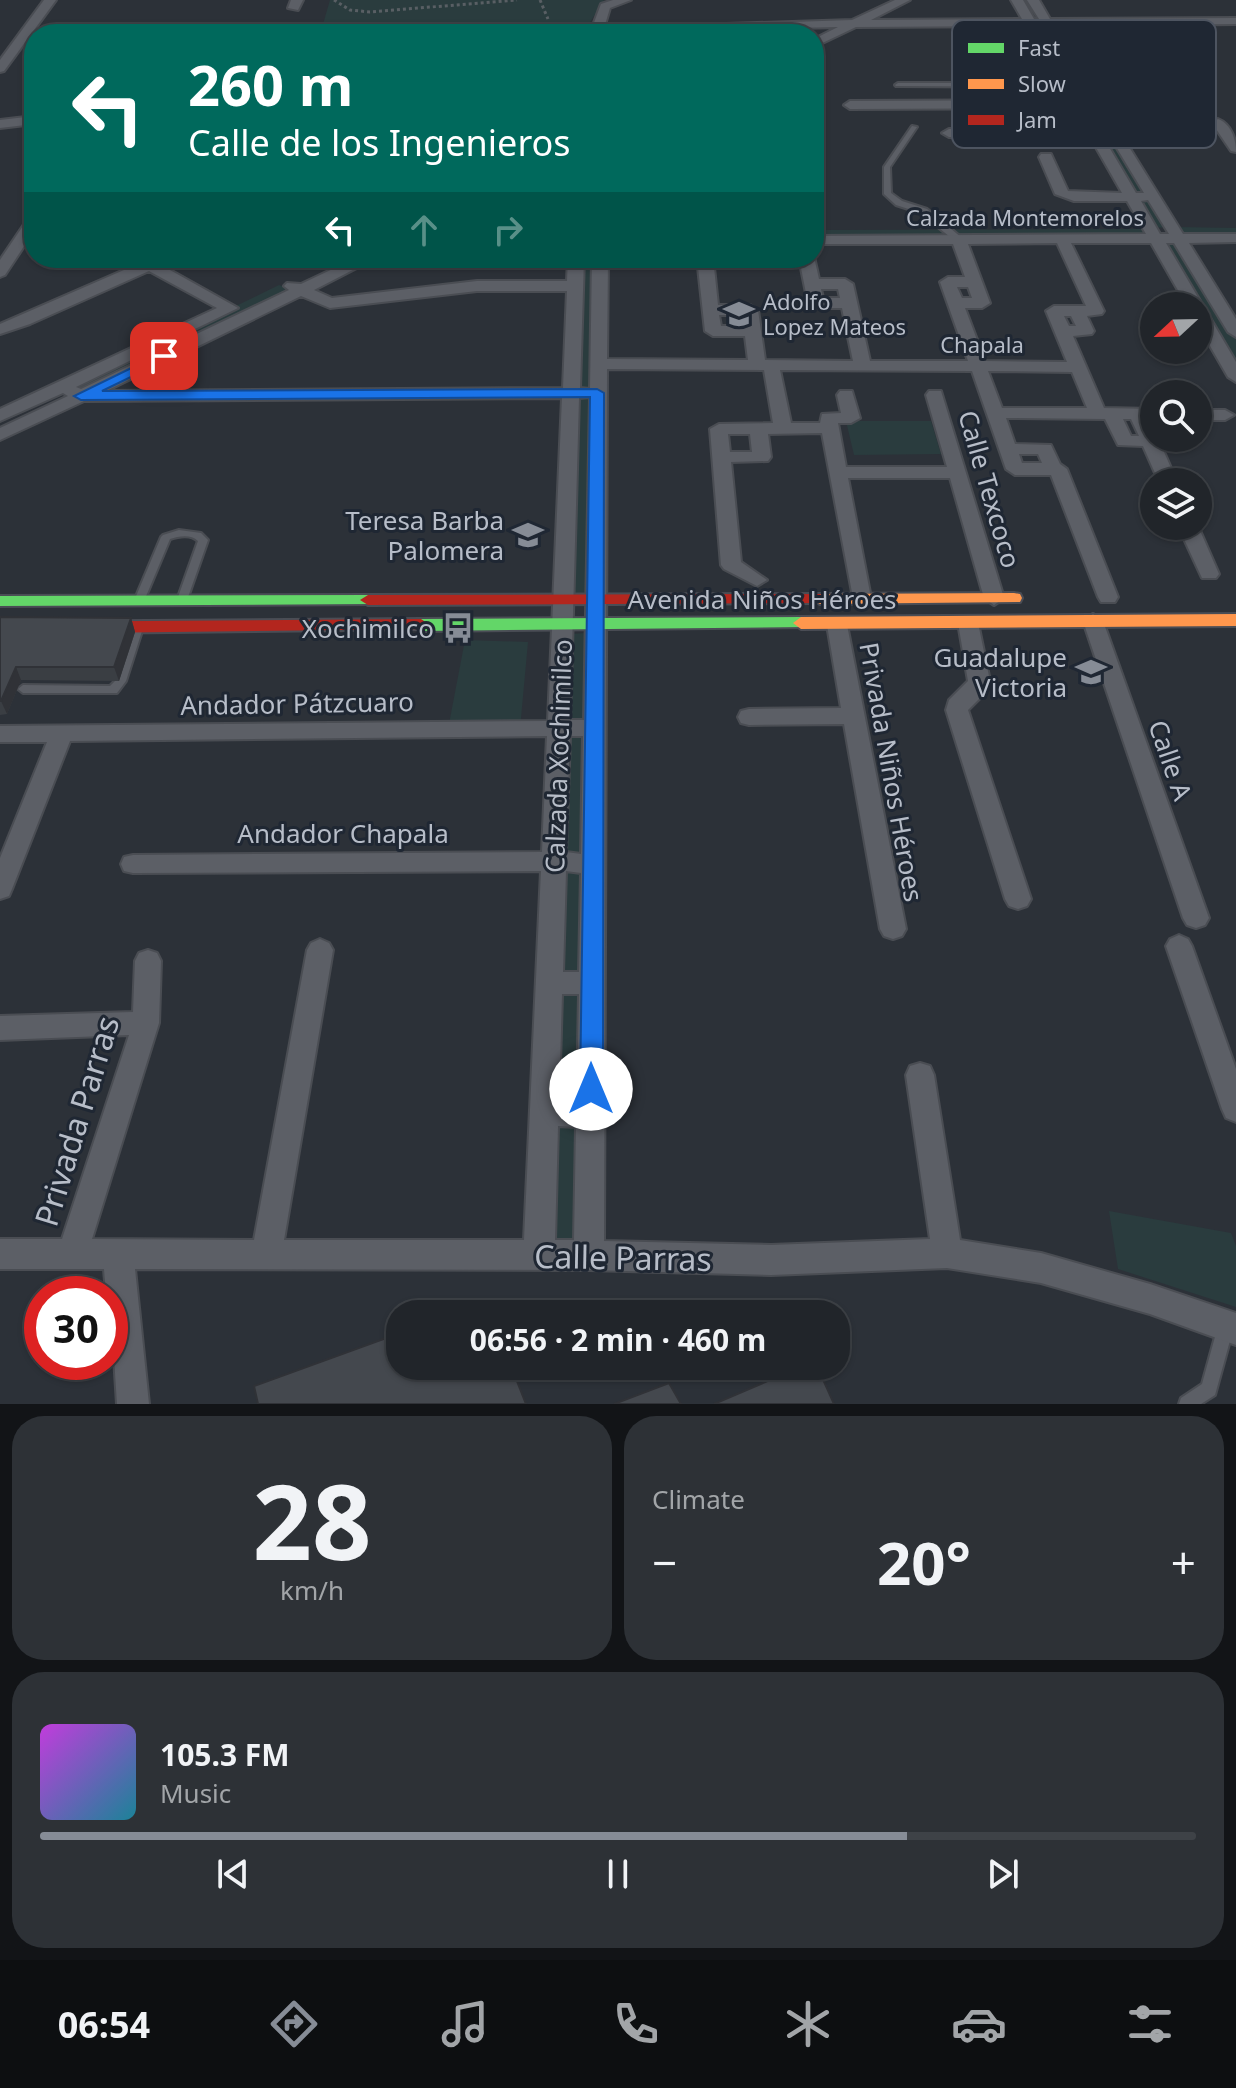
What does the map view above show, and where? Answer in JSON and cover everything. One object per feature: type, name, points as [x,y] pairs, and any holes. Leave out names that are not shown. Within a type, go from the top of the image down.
[{"type":"main road","name":"Avenida Niños Héroes","points":[[0,601],[1037,597]]},
{"type":"main road","name":"Avenida Niños Héroes","points":[[0,628],[1093,621],[1233,626]]},
{"type":"street","points":[[32,24],[50,0]]},
{"type":"street","points":[[600,24],[605,6],[625,0]]},
{"type":"street","points":[[864,0],[880,2]]},
{"type":"street","points":[[824,38],[904,0]]},
{"type":"street","points":[[1017,0],[1031,20]]},
{"type":"street","points":[[1033,0],[1035,20]]},
{"type":"street","points":[[824,26],[880,2]]},
{"type":"street","points":[[1216,22],[1236,21]]},
{"type":"street","points":[[824,24],[952,25]]},
{"type":"street","points":[[1216,28],[1236,29]]},
{"type":"street","points":[[0,68],[24,36]]},
{"type":"street","points":[[0,49],[24,48]]},
{"type":"street","points":[[850,105],[952,105]]},
{"type":"street","points":[[0,124],[24,121]]},
{"type":"street","points":[[1218,123],[1236,148]]},
{"type":"street","points":[[1103,148],[1187,292]]},
{"type":"street","points":[[1124,148],[1236,332]]},
{"type":"street","points":[[1046,157],[1062,194],[1074,197],[1155,197]]},
{"type":"street","name":"Calzada Montemorelos","points":[[1177,233],[1236,227]]},
{"type":"street","name":"Calzada Montemorelos","points":[[824,239],[942,228],[1031,233],[1177,233],[1236,238]]},
{"type":"street","name":"Calzada Montemorelos","points":[[824,229],[959,240],[1031,233],[1062,239],[1153,233]]},
{"type":"street","points":[[0,272],[24,235]]},
{"type":"street","points":[[1062,239],[1096,311],[1077,311],[1086,331],[1063,331],[1078,367],[1105,414],[1124,441],[1140,441]]},
{"type":"street","points":[[959,240],[974,282],[948,282],[1008,449],[1045,449],[1053,469],[1058,469],[1109,597]]},
{"type":"street","points":[[0,329],[134,268]]},
{"type":"street","points":[[158,268],[228,308]]},
{"type":"street","points":[[0,416],[315,268]]},
{"type":"street","points":[[0,435],[347,268]]},
{"type":"street","name":"Calzada Xochimilco","points":[[539,1255],[575,268]]},
{"type":"street","name":"Calzada Xochimilco","points":[[589,1255],[600,268]]},
{"type":"street","points":[[706,268],[711,310],[750,310],[753,331],[783,428]]},
{"type":"street","points":[[809,268],[812,284],[845,284],[863,366]]},
{"type":"street","points":[[285,282],[330,303],[477,286],[574,286]]},
{"type":"street","points":[[1212,335],[1236,377]]},
{"type":"street","name":"Chapala","points":[[598,364],[1078,367]]},
{"type":"street","points":[[62,386],[81,396],[597,393]]},
{"type":"street","points":[[846,395],[851,418],[828,418],[861,598]]},
{"type":"street","name":"Calle Texcoco","points":[[935,395],[994,598]]},
{"type":"street","points":[[995,413],[1140,414]]},
{"type":"street","points":[[1212,415],[1225,415]]},
{"type":"street","points":[[721,457],[762,457],[758,428]]},
{"type":"street","points":[[757,580],[731,565],[719,429],[830,428]]},
{"type":"street","points":[[838,472],[958,473]]},
{"type":"street","points":[[1194,540],[1209,574]]},
{"type":"street","name":"Calle A","points":[[1093,621],[1196,918]]},
{"type":"street","points":[[968,623],[979,681],[974,691],[957,705],[957,710],[1018,899]]},
{"type":"street","name":"Privada Niños Héroes","points":[[837,625],[893,929]]},
{"type":"street","points":[[749,717],[853,716]]},
{"type":"street","name":"Andador Pátzcuaro","points":[[0,734],[594,728]]},
{"type":"street","points":[[0,889],[62,733]]},
{"type":"street","name":"Andador Chapala","points":[[133,864],[554,861],[593,864]]},
{"type":"street","points":[[1179,946],[1236,1109]]},
{"type":"street","points":[[266,1255],[320,950]]},
{"type":"street","name":"Privada Parras","points":[[72,1254],[146,1023],[148,961]]},
{"type":"street","points":[[549,983],[592,983]]},
{"type":"street","points":[[0,1028],[146,1023]]},
{"type":"street","points":[[920,1075],[947,1253]]},
{"type":"street","points":[[544,1112],[591,1115]]},
{"type":"street","name":"Calle Parras","points":[[0,1254],[589,1255],[771,1260],[947,1253],[1041,1268],[1150,1299],[1231,1327]]},
{"type":"street","points":[[118,1254],[133,1404]]},
{"type":"lane","points":[[898,85],[952,85]]},
{"type":"lane","points":[[914,127],[887,167],[888,194],[899,203],[924,211],[959,240]]},
{"type":"lane","points":[[139,601],[166,537],[179,533],[198,535],[203,540],[182,600]]},
{"type":"lane","points":[[23,689],[113,690],[121,681],[138,628]]},
{"type":"lane","points":[[1187,1404],[1209,1389],[1231,1327]]},
{"type":"path","points":[[334,0],[350,10],[370,12],[517,0]]},
{"type":"shaded area","points":[[330,0],[604,0],[589,24],[323,24]]},
{"type":"shaded area","points":[[1104,148],[1123,148],[1174,227],[1236,228],[1236,238],[1181,238],[1211,292],[1189,292],[1156,238],[1180,238],[1174,228],[1149,227]]},
{"type":"shaded area","points":[[1142,229],[1146,236],[824,238],[824,230]]},
{"type":"shaded area","points":[[576,268],[592,268],[587,594],[565,599]]},
{"type":"shaded area","points":[[279,285],[293,290],[81,396],[67,388]]},
{"type":"shaded area","points":[[1212,293],[1236,336],[1236,377],[1212,332]]},
{"type":"shaded area","points":[[846,421],[931,421],[941,454],[854,455]]},
{"type":"shaded area","points":[[586,633],[581,1239],[545,1239],[571,634]]},
{"type":"shaded area","points":[[465,640],[528,642],[520,729],[448,729]]},
{"type":"shaded area","points":[[1109,1211],[1231,1233],[1236,1246],[1236,1307],[1118,1269]]},
{"type":"building","points":[[0,617],[131,618],[114,667],[16,667],[0,701]]},
{"type":"building","points":[[386,1338],[386,1380],[517,1380],[526,1404],[258,1404],[254,1386]]},
{"type":"building","points":[[770,1380],[823,1380],[834,1404],[714,1404]]},
{"type":"building","points":[[669,1383],[681,1404],[614,1404]]},
{"type":"traffic: fast","points":[[0,601],[368,600]]},
{"type":"traffic: fast","points":[[421,625],[801,623]]},
{"type":"traffic: slow","points":[[820,599],[1014,598]]},
{"type":"traffic: slow","points":[[801,623],[1236,620]]},
{"type":"traffic: jam","points":[[368,600],[820,599]]},
{"type":"traffic: jam","points":[[0,628],[421,625]]},
{"type":"place","name":"Adolfo Lopez Mateos","points":[[739,314]]},
{"type":"place","name":"Teresa Barba Palomera","points":[[528,535]]},
{"type":"place","name":"Xochimilco","points":[[458,628]]},
{"type":"place","name":"Guadalupe Victoria","points":[[1091,672]]},
{"type":"route","points":[[164,356],[81,396],[597,393],[591,1089]]}]
